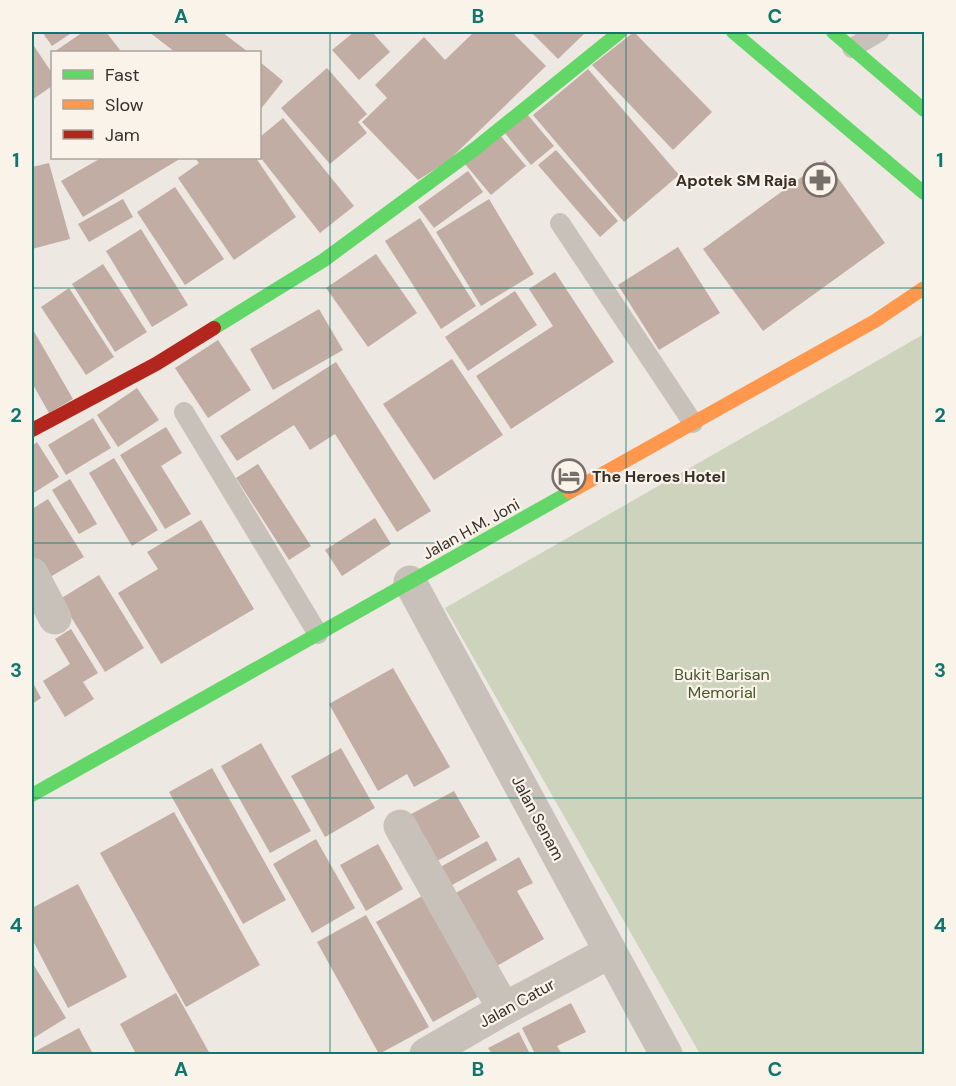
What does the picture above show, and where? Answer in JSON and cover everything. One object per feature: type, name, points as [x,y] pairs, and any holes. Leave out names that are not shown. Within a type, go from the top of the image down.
[{"type":"street","points":[[32,430],[156,364],[324,260],[476,148],[620,32]]},
{"type":"street","points":[[733,32],[924,193]]},
{"type":"street","points":[[833,32],[924,110]]},
{"type":"street","name":"Jalan H.M. Joni","points":[[34,788],[318,634],[875,321],[924,288]]},
{"type":"street","points":[[32,574],[55,618]]},
{"type":"street","name":"Jalan Senam","points":[[410,582],[666,1054]]},
{"type":"street","points":[[400,826],[504,1009]]},
{"type":"street","name":"Jalan Catur","points":[[426,1054],[610,952]]},
{"type":"lane","points":[[852,48],[879,32]]},
{"type":"lane","points":[[560,223],[693,423]]},
{"type":"lane","points":[[184,412],[318,634]]},
{"type":"green space","name":"Bukit Barisan Memorial","points":[[924,334],[924,1054],[700,1054],[445,608]]},
{"type":"building","points":[[42,32],[73,32],[52,46]]},
{"type":"building","points":[[83,32],[106,32],[120,50],[118,51],[55,51]]},
{"type":"building","points":[[149,32],[222,32],[247,51],[174,51]]},
{"type":"building","points":[[354,32],[372,32],[390,52],[359,80],[332,50]]},
{"type":"building","points":[[474,32],[512,32],[546,66],[448,161],[418,180],[362,122],[387,98],[375,85],[424,37],[445,60]]},
{"type":"building","points":[[531,32],[586,32],[558,59]]},
{"type":"building","points":[[634,32],[712,112],[673,150],[592,65]]},
{"type":"building","points":[[32,43],[51,72],[51,87],[32,100]]},
{"type":"building","points":[[261,63],[283,81],[261,109]]},
{"type":"building","points":[[327,68],[367,114],[358,122],[367,133],[330,164],[281,108]]},
{"type":"building","points":[[588,69],[679,175],[624,222],[533,115]]},
{"type":"building","points":[[527,114],[554,146],[531,165],[504,132]]},
{"type":"building","points":[[283,118],[354,206],[320,233],[261,158],[261,136]]},
{"type":"building","points":[[500,135],[526,166],[491,195],[465,164]]},
{"type":"building","points":[[556,150],[618,221],[600,237],[538,165]]},
{"type":"building","points":[[99,159],[178,160],[83,217],[61,181]]},
{"type":"building","points":[[196,159],[257,159],[296,217],[234,260],[178,178],[199,163]]},
{"type":"building","points":[[825,160],[885,243],[763,331],[703,249]]},
{"type":"building","points":[[49,163],[70,239],[32,249],[32,167]]},
{"type":"building","points":[[468,171],[483,192],[434,228],[418,207]]},
{"type":"building","points":[[175,187],[224,259],[185,285],[137,212]]},
{"type":"building","points":[[123,199],[133,217],[89,242],[78,224]]},
{"type":"building","points":[[489,199],[534,274],[481,306],[436,232]]},
{"type":"building","points":[[420,218],[476,306],[441,329],[385,241]]},
{"type":"building","points":[[141,229],[188,305],[152,327],[106,251]]},
{"type":"building","points":[[678,247],[720,313],[659,350],[618,285]]},
{"type":"building","points":[[376,254],[417,313],[368,347],[326,288]]},
{"type":"building","points":[[103,264],[147,332],[115,352],[72,284]]},
{"type":"building","points":[[555,272],[614,362],[511,429],[476,376],[553,326],[529,289]]},
{"type":"building","points":[[69,288],[114,357],[86,375],[41,307]]},
{"type":"building","points":[[515,291],[537,325],[468,371],[445,337]]},
{"type":"building","points":[[319,309],[343,350],[273,390],[250,349]]},
{"type":"building","points":[[32,328],[73,399],[49,413],[32,383]]},
{"type":"building","points":[[218,340],[251,390],[208,418],[175,368]]},
{"type":"building","points":[[452,359],[503,435],[434,480],[383,404]]},
{"type":"building","points":[[336,362],[431,511],[397,532],[335,434],[310,450],[294,425],[237,461],[220,436]]},
{"type":"building","points":[[137,388],[159,420],[118,447],[97,415]]},
{"type":"building","points":[[93,418],[111,448],[66,475],[48,445]]},
{"type":"building","points":[[166,427],[182,453],[161,466],[191,514],[165,529],[120,455]]},
{"type":"building","points":[[37,442],[59,477],[32,494],[32,446]]},
{"type":"building","points":[[114,458],[158,530],[132,546],[89,473]]},
{"type":"building","points":[[258,464],[311,546],[289,560],[236,478]]},
{"type":"building","points":[[70,479],[97,524],[79,534],[52,490]]},
{"type":"building","points":[[48,499],[84,557],[45,580],[32,557],[32,509]]},
{"type":"building","points":[[375,518],[391,544],[342,576],[325,550]]},
{"type":"building","points":[[201,520],[254,609],[161,664],[118,593],[158,569],[147,552]]},
{"type":"building","points":[[99,575],[144,648],[105,672],[60,599]]},
{"type":"building","points":[[71,629],[98,673],[83,682],[94,699],[65,717],[43,681],[70,664],[55,639]]},
{"type":"building","points":[[393,668],[450,767],[414,787],[407,774],[378,791],[329,704]]},
{"type":"building","points":[[32,681],[41,698],[32,704]]},
{"type":"building","points":[[261,743],[311,831],[270,853],[221,766]]},
{"type":"building","points":[[341,748],[375,808],[325,837],[291,776]]},
{"type":"building","points":[[212,768],[286,900],[243,924],[169,792]]},
{"type":"building","points":[[454,791],[480,837],[430,865],[404,818]]},
{"type":"building","points":[[174,812],[260,965],[186,1007],[100,853]]},
{"type":"building","points":[[316,839],[355,908],[312,933],[273,864]]},
{"type":"building","points":[[487,841],[497,860],[445,889],[435,870]]},
{"type":"building","points":[[378,844],[403,889],[366,911],[340,865]]},
{"type":"building","points":[[519,857],[533,883],[517,891],[544,939],[488,971],[447,898]]},
{"type":"building","points":[[78,884],[127,977],[68,1008],[32,939],[32,908]]},
{"type":"building","points":[[422,896],[478,997],[433,1022],[376,922]]},
{"type":"building","points":[[366,915],[429,1027],[379,1054],[317,942]]},
{"type":"building","points":[[32,962],[66,1018],[32,1039]]},
{"type":"building","points":[[176,993],[210,1054],[136,1054],[120,1024]]},
{"type":"building","points":[[571,1003],[586,1032],[557,1046],[562,1054],[535,1054],[522,1028]]},
{"type":"building","points":[[79,1028],[93,1054],[32,1054],[32,1053]]},
{"type":"building","points":[[519,1032],[530,1054],[492,1054],[488,1048]]},
{"type":"traffic: fast","points":[[214,328],[324,260],[476,148],[620,32]]},
{"type":"traffic: fast","points":[[733,32],[924,193]]},
{"type":"traffic: fast","points":[[833,32],[924,110]]},
{"type":"traffic: fast","points":[[32,795],[570,492]]},
{"type":"traffic: slow","points":[[570,492],[875,321],[924,288]]},
{"type":"traffic: jam","points":[[32,430],[156,364],[214,328]]},
{"type":"place","name":"Apotek SM Raja","points":[[820,180]]},
{"type":"place","name":"The Heroes Hotel","points":[[569,476]]}]
